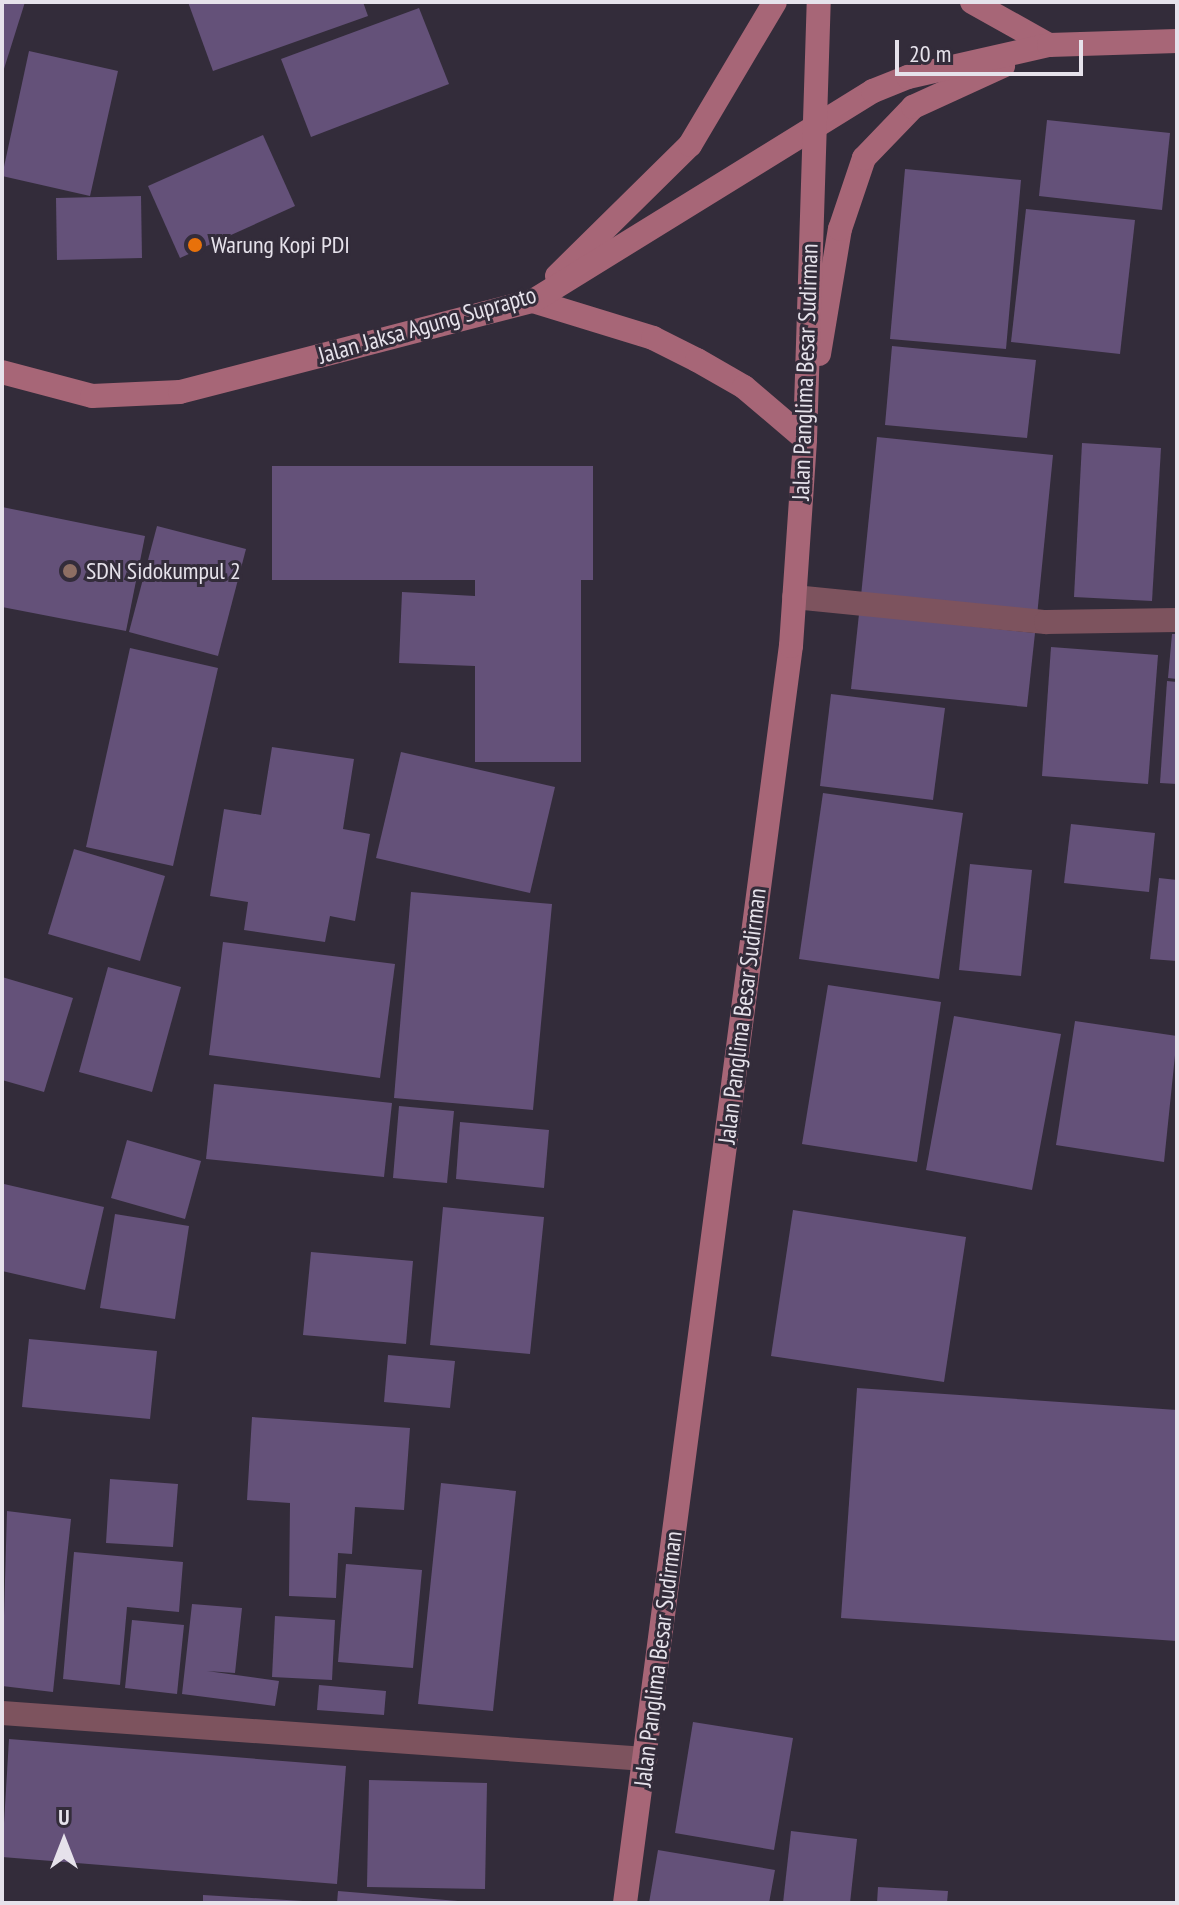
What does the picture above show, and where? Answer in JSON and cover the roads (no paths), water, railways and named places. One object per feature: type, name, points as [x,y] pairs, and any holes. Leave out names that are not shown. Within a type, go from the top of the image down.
[{"type":"main road","points":[[775,2],[690,145],[533,301],[653,338],[697,360],[744,387],[805,439]]},
{"type":"main road","name":"Jalan Panglima Besar Sudirman","points":[[625,1903],[794,597],[805,439],[812,126],[819,2]]},
{"type":"main road","points":[[972,2],[1049,45]]},
{"type":"main road","points":[[805,439],[840,229],[864,158],[913,107],[1049,45],[1177,41]]},
{"type":"main road","name":"Jalan Jaksa Agung Suprapto","points":[[2,372],[92,396],[180,392],[533,301],[812,126],[908,77],[1049,45]]},
{"type":"street","points":[[794,597],[1046,622],[1177,620]]},
{"type":"street","points":[[2,1713],[645,1759]]},
{"type":"place","name":"Warung Kopi PDI","points":[[195,245]]},
{"type":"place","name":"SDN Sidokumpul 2","points":[[70,571]]}]
